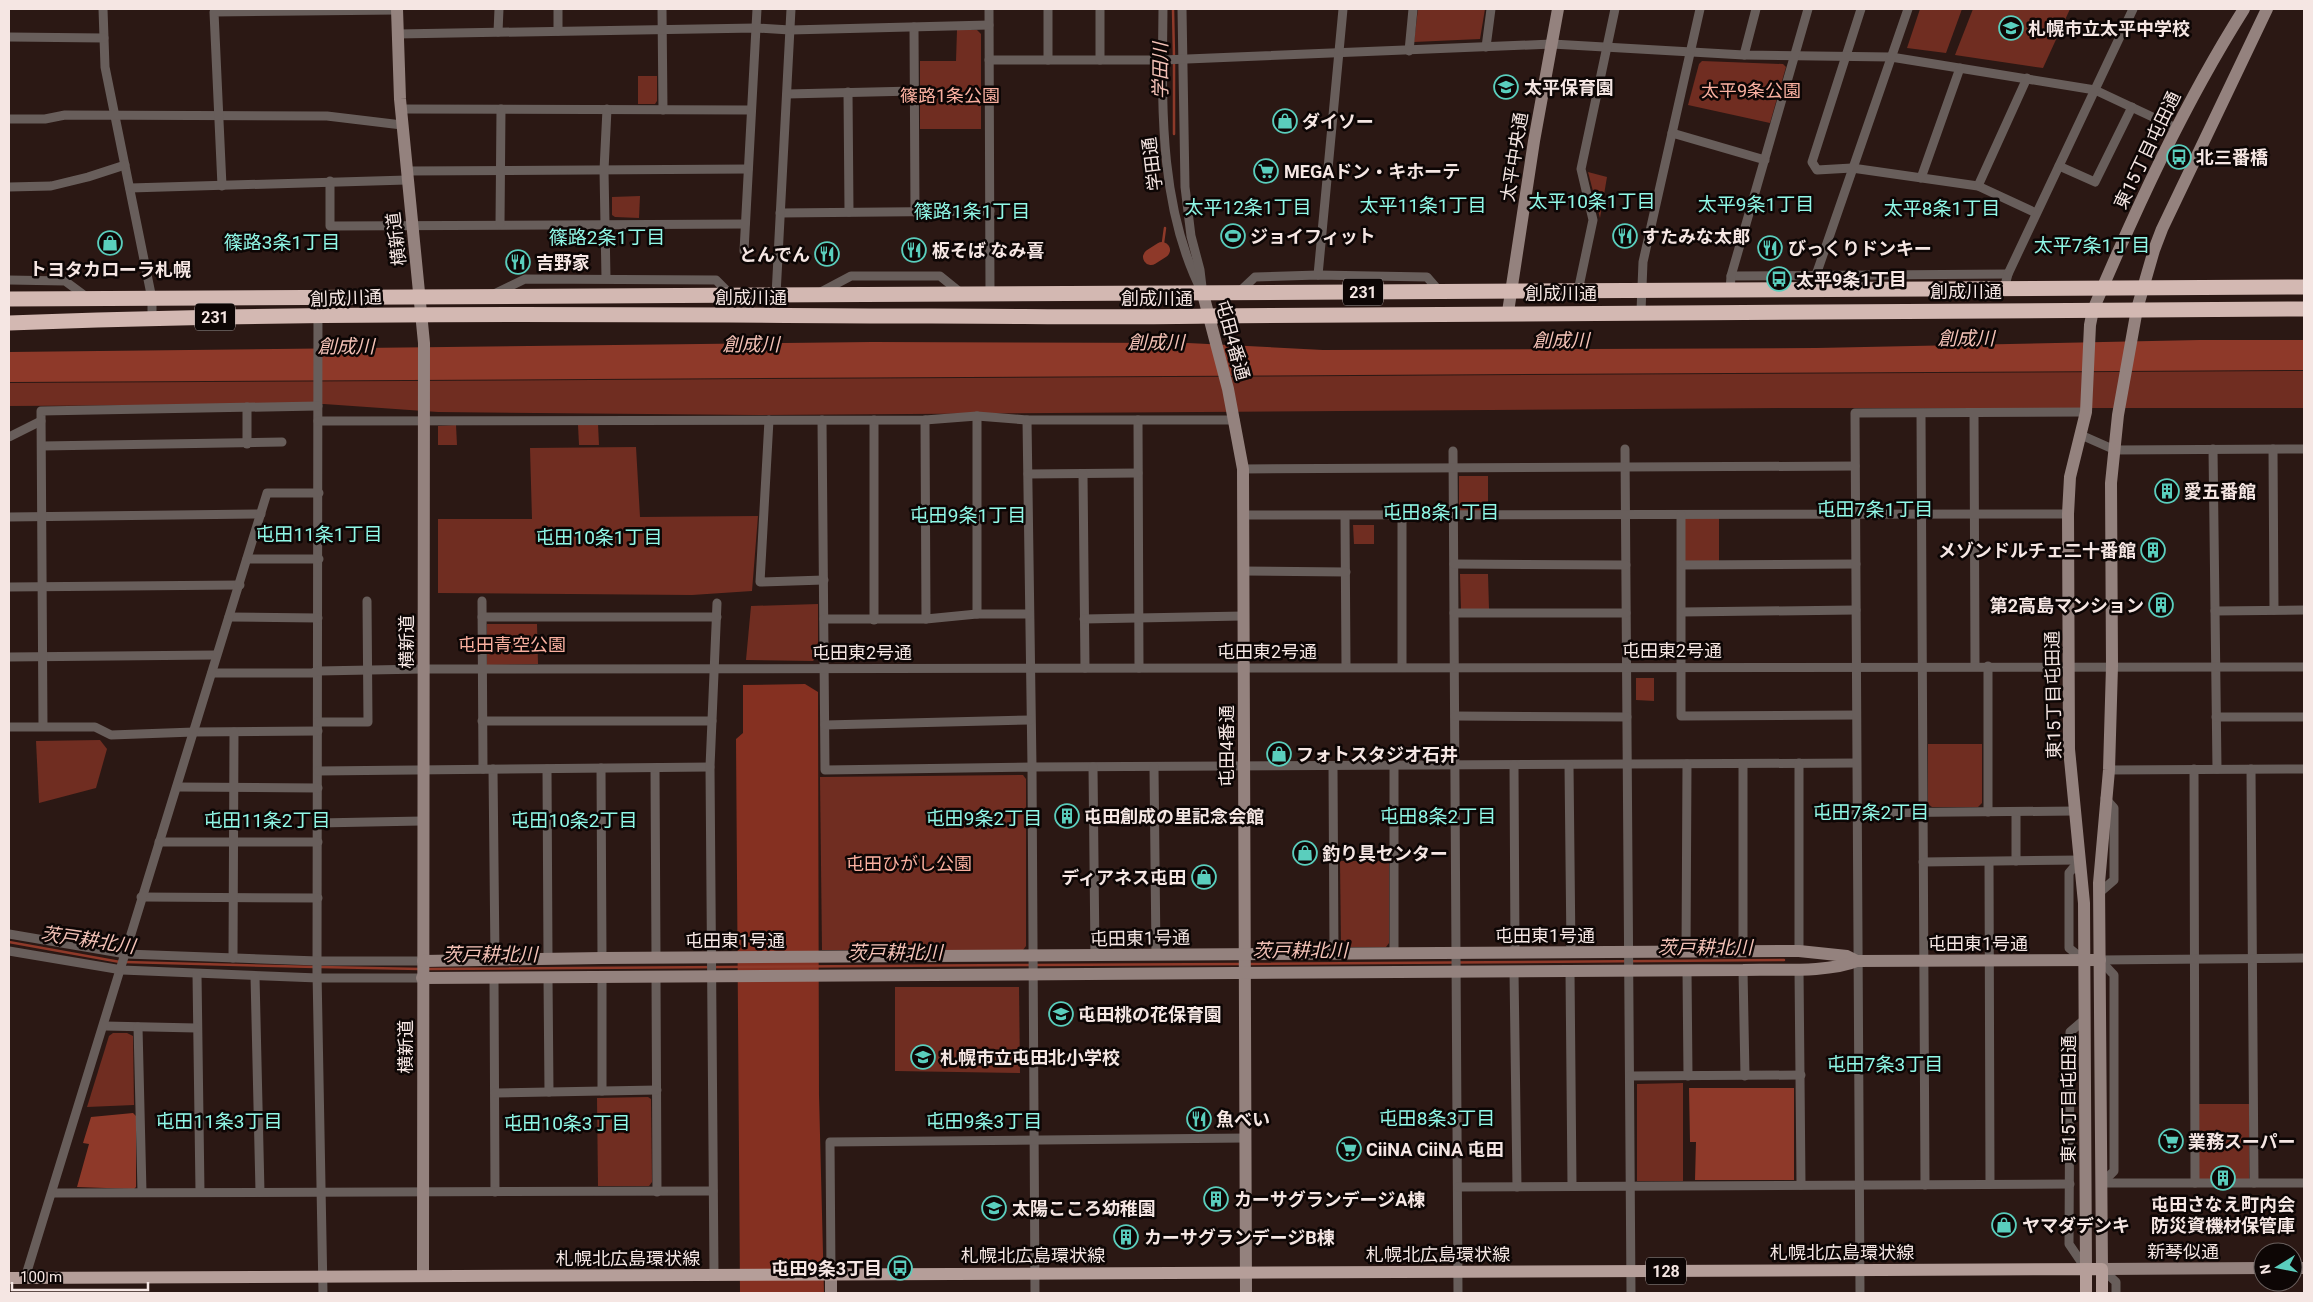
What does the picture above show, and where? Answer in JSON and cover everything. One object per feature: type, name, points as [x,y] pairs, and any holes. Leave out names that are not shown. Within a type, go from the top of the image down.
[{"type":"highway","name":"創成川通","points":[[9,299],[1578,291],[1642,290],[1730,283],[2006,281],[2102,288],[2304,287]]},
{"type":"highway","name":"創成川通","points":[[9,323],[152,317],[422,315],[1209,316],[1508,312],[2304,308]]},
{"type":"main road","points":[[2086,1269],[2086,1293]]},
{"type":"main road","name":"札幌北広島環状線","points":[[9,1278],[1246,1271],[2102,1269]]},
{"type":"main road","points":[[2102,1269],[2102,1293]]},
{"type":"street","points":[[103,9],[105,67],[152,299],[152,317]]},
{"type":"street","points":[[222,186],[214,12],[397,9]]},
{"type":"street","name":"横新道","points":[[397,9],[402,125],[421,297],[424,343],[423,1276]]},
{"type":"street","points":[[498,32],[499,9]]},
{"type":"street","points":[[558,9],[558,31]]},
{"type":"street","points":[[662,9],[663,110]]},
{"type":"street","points":[[744,251],[757,9]]},
{"type":"street","points":[[776,295],[791,9]]},
{"type":"street","points":[[989,9],[990,294]]},
{"type":"street","points":[[1048,9],[1048,60]]},
{"type":"street","points":[[1100,9],[1100,60]]},
{"type":"street","name":"学田通","points":[[1163,9],[1165,143],[1170,184],[1190,270],[1203,294]]},
{"type":"street","name":"学田通","points":[[1182,9],[1181,59],[1184,187],[1191,236],[1200,270],[1203,294]]},
{"type":"street","points":[[1318,275],[1344,9]]},
{"type":"street","points":[[1409,51],[1413,9]]},
{"type":"street","points":[[1486,47],[1491,9]]},
{"type":"street","name":"太平中央通","points":[[1508,312],[1558,9]]},
{"type":"street","points":[[1578,291],[1593,220],[1581,170],[1615,9]]},
{"type":"street","points":[[1641,312],[1643,262],[1700,9]]},
{"type":"street","points":[[1744,55],[1756,9]]},
{"type":"street","points":[[1808,9],[1730,283],[1816,275],[2006,281],[2132,9]]},
{"type":"street","points":[[1862,9],[1812,162],[1818,170],[1852,168],[1978,186],[2036,213]]},
{"type":"street","points":[[1816,275],[1908,9]]},
{"type":"street","name":"東15丁目屯田通","points":[[2086,1269],[2084,903],[2069,749],[2068,514],[2070,477],[2082,435],[2086,412],[2093,310],[2133,216],[2176,128],[2216,53],[2244,9]]},
{"type":"street","name":"東15丁目屯田通","points":[[2102,1269],[2099,893],[2105,798],[2109,770],[2112,666],[2111,483],[2124,380],[2142,288],[2162,229],[2267,9]]},
{"type":"street","points":[[397,34],[756,28],[790,30],[989,25]]},
{"type":"street","points":[[914,27],[914,212]]},
{"type":"street","points":[[9,37],[104,38]]},
{"type":"street","points":[[989,60],[1165,60],[1552,44],[1744,55],[1891,58],[2094,90],[2176,128]]},
{"type":"street","points":[[1921,178],[1960,68]]},
{"type":"street","points":[[1978,186],[2027,78]]},
{"type":"street","points":[[787,94],[914,91]]},
{"type":"street","points":[[848,92],[849,212]]},
{"type":"street","points":[[2059,166],[2095,182],[2132,106]]},
{"type":"street","points":[[401,109],[751,110]]},
{"type":"street","points":[[500,224],[501,109]]},
{"type":"street","points":[[606,278],[604,170],[607,109]]},
{"type":"street","points":[[9,119],[45,119],[65,115],[327,116],[402,125]]},
{"type":"street","points":[[1672,133],[1764,160]]},
{"type":"street","points":[[9,187],[51,186],[125,165]]},
{"type":"street","points":[[130,188],[330,181],[501,170],[748,169]]},
{"type":"street","points":[[330,181],[330,226],[746,224]]},
{"type":"street","points":[[780,213],[990,211]]},
{"type":"street","points":[[1237,293],[1255,277],[1318,275],[1427,277],[1440,292]]},
{"type":"street","points":[[490,297],[524,279],[606,278],[716,280],[731,295]]},
{"type":"street","points":[[2282,288],[2304,279]]},
{"type":"street","points":[[9,280],[66,281],[90,298]]},
{"type":"street","name":"屯田4番通","points":[[1203,294],[1228,388],[1243,470],[1246,1293]]},
{"type":"street","points":[[318,298],[318,969],[323,1293]]},
{"type":"street","points":[[44,726],[42,656],[44,587],[42,411],[318,406]]},
{"type":"street","points":[[247,407],[247,444]]},
{"type":"street","points":[[1860,1293],[1855,413],[2086,412]]},
{"type":"street","points":[[1974,413],[1975,666]]},
{"type":"street","points":[[1921,414],[1924,1185]]},
{"type":"street","points":[[318,421],[925,420],[977,416],[1027,420],[1235,420]]},
{"type":"street","points":[[977,416],[977,614]]},
{"type":"street","points":[[769,420],[760,582],[824,580]]},
{"type":"street","points":[[822,420],[825,770],[1856,763]]},
{"type":"street","points":[[874,420],[874,620]]},
{"type":"street","points":[[925,420],[926,619]]},
{"type":"street","points":[[1027,420],[1029,668],[1032,768],[1035,1293]]},
{"type":"street","points":[[1138,420],[1139,668]]},
{"type":"street","points":[[9,437],[42,421]]},
{"type":"street","points":[[2082,435],[2115,450],[2304,449]]},
{"type":"street","points":[[42,446],[282,442]]},
{"type":"street","points":[[1625,449],[1631,1293]]},
{"type":"street","points":[[2213,449],[2217,769]]},
{"type":"street","points":[[2273,449],[2274,610]]},
{"type":"street","points":[[1453,451],[1458,1293]]},
{"type":"street","points":[[1243,470],[1855,466]]},
{"type":"street","points":[[1028,474],[1138,473]]},
{"type":"street","points":[[1083,474],[1085,668]]},
{"type":"street","points":[[25,1278],[105,1026],[141,897],[194,732],[216,655],[240,585],[267,493],[319,493]]},
{"type":"street","points":[[9,517],[261,514]]},
{"type":"street","points":[[1243,515],[1402,517],[2068,514]]},
{"type":"street","points":[[1681,515],[1681,716],[1856,715]]},
{"type":"street","points":[[1345,516],[1346,667]]},
{"type":"street","points":[[1402,517],[1402,667]]},
{"type":"street","points":[[248,559],[319,559]]},
{"type":"street","points":[[1454,564],[1626,565]]},
{"type":"street","points":[[1682,564],[1856,564]]},
{"type":"street","points":[[1243,571],[1346,572]]},
{"type":"street","points":[[9,587],[240,585]]},
{"type":"street","points":[[9,727],[95,727],[111,735],[234,732],[368,722],[367,601]]},
{"type":"street","points":[[482,601],[483,770]]},
{"type":"street","points":[[714,1275],[710,767],[718,603]]},
{"type":"street","points":[[1682,612],[1856,610]]},
{"type":"street","points":[[2215,611],[2304,610]]},
{"type":"street","points":[[1454,613],[1626,613]]},
{"type":"street","points":[[824,620],[926,619],[977,614],[1029,614]]},
{"type":"street","points":[[1084,618],[1243,616]]},
{"type":"street","points":[[229,617],[318,618]]},
{"type":"street","points":[[482,617],[717,617]]},
{"type":"street","points":[[9,657],[216,655]]},
{"type":"street","name":"屯田東2号通","points":[[212,673],[312,673],[318,671],[423,669],[1627,666],[2304,667]]},
{"type":"street","points":[[1988,666],[1988,812]]},
{"type":"street","points":[[1455,716],[1627,717]]},
{"type":"street","points":[[2216,718],[2304,718]]},
{"type":"street","points":[[825,725],[1030,720]]},
{"type":"street","points":[[482,721],[712,721]]},
{"type":"street","points":[[233,958],[234,732]]},
{"type":"street","points":[[1799,763],[1799,951]]},
{"type":"street","points":[[1686,952],[1687,764]]},
{"type":"street","points":[[1743,764],[1743,951]]},
{"type":"street","points":[[1514,765],[1515,952]]},
{"type":"street","points":[[1569,765],[1571,952]]},
{"type":"street","points":[[1333,766],[1334,954]]},
{"type":"street","points":[[1394,766],[1394,954]]},
{"type":"street","points":[[318,771],[710,767]]},
{"type":"street","points":[[1093,767],[1095,956]]},
{"type":"street","points":[[1154,767],[1156,955]]},
{"type":"street","points":[[601,768],[602,958]]},
{"type":"street","points":[[655,768],[656,958]]},
{"type":"street","points":[[493,769],[495,960]]},
{"type":"street","points":[[547,769],[548,958]]},
{"type":"street","points":[[2194,769],[2196,958],[2195,1183]]},
{"type":"street","points":[[2252,769],[2254,1183]]},
{"type":"street","points":[[2109,770],[2304,769]]},
{"type":"street","points":[[176,787],[318,788]]},
{"type":"street","points":[[1856,813],[2075,811]]},
{"type":"street","points":[[2016,812],[2016,861]]},
{"type":"street","points":[[318,823],[422,821]]},
{"type":"street","points":[[159,842],[318,842]]},
{"type":"street","points":[[1923,862],[2080,860]]},
{"type":"street","points":[[1989,862],[1990,1184]]},
{"type":"street","points":[[141,897],[318,898]]},
{"type":"street","points":[[9,934],[124,962],[233,958],[318,969],[423,969]]},
{"type":"street","points":[[9,951],[124,962],[197,974],[255,976],[318,969],[423,969]]},
{"type":"street","name":"屯田東1号通","points":[[423,969],[494,978],[656,977],[712,966],[1156,955],[1246,964],[1334,954],[1394,954],[1514,971],[1570,971],[1686,952],[1743,951],[1799,951],[1847,956],[1857,961]]},
{"type":"street","name":"屯田東1号通","points":[[423,969],[495,960],[656,958],[712,966],[1033,972],[1246,964],[1456,962],[1515,952],[1571,952],[1687,970],[1799,969],[1848,965],[1857,961],[2100,960]]},
{"type":"street","points":[[2100,960],[2304,958]]},
{"type":"street","points":[[1799,969],[1801,1185]]},
{"type":"street","points":[[1687,970],[1688,1076]]},
{"type":"street","points":[[1743,970],[1745,1076]]},
{"type":"street","points":[[1514,971],[1517,1187]]},
{"type":"street","points":[[1570,971],[1572,1186]]},
{"type":"street","points":[[197,974],[196,1028],[200,1192]]},
{"type":"street","points":[[255,976],[260,1192]]},
{"type":"street","points":[[548,977],[549,1092]]},
{"type":"street","points":[[602,977],[602,1091]]},
{"type":"street","points":[[656,977],[658,1192]]},
{"type":"street","points":[[494,978],[495,1192]]},
{"type":"street","points":[[2085,1019],[2070,1032],[2069,1244],[2086,1269]]},
{"type":"street","points":[[105,1026],[196,1028]]},
{"type":"street","points":[[138,1027],[142,1192]]},
{"type":"street","points":[[1630,1076],[1801,1075]]},
{"type":"street","points":[[495,1093],[657,1090]]},
{"type":"street","points":[[831,1293],[830,1142],[1246,1138]]},
{"type":"street","points":[[2102,1183],[2304,1183]]},
{"type":"street","points":[[1458,1187],[2070,1184]]},
{"type":"street","points":[[52,1194],[322,1191],[713,1191]]},
{"type":"street","name":"新琴似通","points":[[2102,1269],[2253,1268]]},
{"type":"street","points":[[2102,1269],[2116,1282],[2116,1293]]},
{"type":"green space","points":[[1418,9],[1485,9],[1480,39],[1414,42]]},
{"type":"green space","points":[[1920,9],[1962,9],[1946,53],[1907,48]]},
{"type":"green space","points":[[1973,9],[2070,9],[2043,68],[1955,55]]},
{"type":"green space","name":"篠路1条公園","points":[[957,30],[977,30],[981,34],[981,129],[920,129],[920,61],[956,61]]},
{"type":"green space","name":"太平9条公園","points":[[1702,61],[1783,64],[1786,67],[1770,123],[1688,105],[1699,64]]},
{"type":"green space","points":[[638,76],[657,76],[657,101],[655,104],[638,104]]},
{"type":"green space","points":[[1588,172],[1607,177],[1600,218]]},
{"type":"green space","points":[[640,196],[639,218],[615,217],[612,215],[612,197]]},
{"type":"green space","points":[[2304,371],[2304,408],[1791,408],[758,415],[438,412],[324,404],[9,406],[9,383]]},
{"type":"green space","points":[[598,424],[599,445],[579,445],[578,425]]},
{"type":"green space","points":[[456,425],[457,445],[438,445],[438,426]]},
{"type":"green space","points":[[636,447],[640,517],[758,516],[752,591],[692,595],[438,593],[438,519],[532,519],[530,448]]},
{"type":"green space","points":[[1459,476],[1488,476],[1488,511],[1459,511]]},
{"type":"green space","points":[[1681,515],[1719,515],[1719,564],[1682,565]]},
{"type":"green space","points":[[1353,525],[1374,525],[1374,544],[1354,544]]},
{"type":"green space","points":[[1460,574],[1488,574],[1489,609],[1461,609]]},
{"type":"green space","points":[[818,604],[818,655],[813,661],[746,660],[751,606]]},
{"type":"green space","name":"屯田青空公園","points":[[487,624],[537,624],[538,664],[487,665]]},
{"type":"green space","points":[[1636,678],[1654,678],[1654,701],[1636,700]]},
{"type":"green space","points":[[100,740],[107,749],[96,788],[39,803],[36,741]]},
{"type":"green space","points":[[1928,744],[1982,744],[1982,803],[1978,807],[1932,807],[1928,804]]},
{"type":"green space","name":"屯田ひがし公園","points":[[1023,775],[1026,779],[1026,946],[1023,950],[822,950],[820,777]]},
{"type":"green space","points":[[1340,861],[1389,861],[1389,943],[1386,947],[1344,947],[1341,944]]},
{"type":"green space","points":[[895,987],[1019,987],[1020,1073],[895,1071]]},
{"type":"green space","points":[[113,1033],[127,1033],[133,1036],[134,1105],[87,1107],[109,1036]]},
{"type":"green space","points":[[1683,1083],[1683,1181],[1637,1181],[1637,1084]]},
{"type":"green space","points":[[648,1097],[651,1099],[652,1182],[649,1186],[598,1186],[597,1098]]},
{"type":"green space","points":[[2199,1104],[2249,1104],[2249,1184],[2199,1184]]},
{"type":"shaded area","points":[[805,684],[818,692],[819,1095],[824,1293],[740,1293],[736,739],[743,733],[743,685]]},
{"type":"water","name":"創成川","points":[[2199,340],[2304,340],[2304,370],[9,382],[9,352],[872,342],[1188,343],[1323,350],[1816,348]]},
{"type":"water","points":[[1689,1088],[1794,1088],[1794,1180],[1695,1180],[1696,1142],[1690,1142]]},
{"type":"water","points":[[133,1113],[136,1116],[136,1187],[134,1189],[77,1187],[89,1144],[83,1143],[91,1117]]},
{"type":"waterway","name":"学田川","points":[[1173,9],[1174,57]]},
{"type":"waterway","name":"学田川","points":[[1174,63],[1174,134]]},
{"type":"waterway","name":"学田川","points":[[1162,250],[1165,228]]},
{"type":"waterway","points":[[1151,257],[1162,250]]},
{"type":"waterway","name":"茨戸耕北川","points":[[9,942],[120,962]]},
{"type":"waterway","name":"茨戸耕北川","points":[[1248,964],[1784,960]]},
{"type":"waterway","name":"茨戸耕北川","points":[[125,962],[315,967]]},
{"type":"waterway","name":"茨戸耕北川","points":[[1035,965],[1240,964]]},
{"type":"waterway","name":"茨戸耕北川","points":[[428,969],[1030,965]]},
{"type":"waterway","name":"茨戸耕北川","points":[[320,967],[420,969]]},
{"type":"place","name":"札幌市立太平中学校","points":[[2011,28]]},
{"type":"place","name":"太平保育園","points":[[1506,87]]},
{"type":"place","name":"ダイソー","points":[[1285,121]]},
{"type":"place","name":"北三番橋","points":[[2179,157]]},
{"type":"place","name":"MEGAドン・キホーテ","points":[[1266,171]]},
{"type":"place","name":"ジョイフィット","points":[[1233,236]]},
{"type":"place","name":"すたみな太郎","points":[[1625,236]]},
{"type":"place","name":"トヨタカローラ札幌","points":[[110,243]]},
{"type":"place","name":"びっくりドンキー","points":[[1770,248]]},
{"type":"place","name":"板そば なみ喜","points":[[914,250]]},
{"type":"place","name":"とんでん","points":[[827,254]]},
{"type":"place","name":"吉野家","points":[[518,262]]},
{"type":"place","name":"太平9条1丁目","points":[[1779,279]]},
{"type":"place","name":"愛五番館","points":[[2167,491]]},
{"type":"place","name":"メゾンドルチェ二十番館","points":[[2153,550]]},
{"type":"place","name":"第2高島マンション","points":[[2161,605]]},
{"type":"place","name":"フォトスタジオ石井","points":[[1279,754]]},
{"type":"place","name":"屯田創成の里記念会館","points":[[1067,816]]},
{"type":"place","name":"釣り具センター","points":[[1305,853]]},
{"type":"place","name":"ディアネス屯田","points":[[1204,877]]},
{"type":"place","name":"屯田桃の花保育園","points":[[1061,1014]]},
{"type":"place","name":"札幌市立屯田北小学校","points":[[923,1057]]},
{"type":"place","name":"魚べい","points":[[1199,1119]]},
{"type":"place","name":"業務スーパー","points":[[2171,1141]]},
{"type":"place","name":"CiiNA CiiNA 屯田","points":[[1349,1149]]},
{"type":"place","name":"屯田さなえ町内会 防災資機材保管庫","points":[[2223,1178]]},
{"type":"place","name":"カーサグランデージA棟","points":[[1216,1199]]},
{"type":"place","name":"太陽こころ幼稚園","points":[[994,1208]]},
{"type":"place","name":"ヤマダデンキ","points":[[2004,1225]]},
{"type":"place","name":"カーサグランデージB棟","points":[[1126,1237]]},
{"type":"place","name":"屯田9条3丁目","points":[[900,1268]]},
{"type":"district","name":"太平10条1丁目","points":[[1592,201]]},
{"type":"district","name":"太平9条1丁目","points":[[1756,204]]},
{"type":"district","name":"太平11条1丁目","points":[[1423,205]]},
{"type":"district","name":"太平12条1丁目","points":[[1248,207]]},
{"type":"district","name":"太平8条1丁目","points":[[1942,208]]},
{"type":"district","name":"篠路1条1丁目","points":[[972,211]]},
{"type":"district","name":"篠路2条1丁目","points":[[607,237]]},
{"type":"district","name":"篠路3条1丁目","points":[[282,242]]},
{"type":"district","name":"太平7条1丁目","points":[[2092,245]]},
{"type":"district","name":"屯田7条1丁目","points":[[1875,509]]},
{"type":"district","name":"屯田8条1丁目","points":[[1441,512]]},
{"type":"district","name":"屯田9条1丁目","points":[[968,515]]},
{"type":"district","name":"屯田11条1丁目","points":[[319,534]]},
{"type":"district","name":"屯田10条1丁目","points":[[599,537]]},
{"type":"district","name":"屯田7条2丁目","points":[[1871,812]]},
{"type":"district","name":"屯田8条2丁目","points":[[1438,816]]},
{"type":"district","name":"屯田9条2丁目","points":[[984,818]]},
{"type":"district","name":"屯田11条2丁目","points":[[267,820]]},
{"type":"district","name":"屯田10条2丁目","points":[[574,820]]},
{"type":"district","name":"屯田7条3丁目","points":[[1885,1064]]},
{"type":"district","name":"屯田8条3丁目","points":[[1437,1118]]},
{"type":"district","name":"屯田11条3丁目","points":[[219,1121]]},
{"type":"district","name":"屯田9条3丁目","points":[[984,1121]]},
{"type":"district","name":"屯田10条3丁目","points":[[567,1123]]}]
